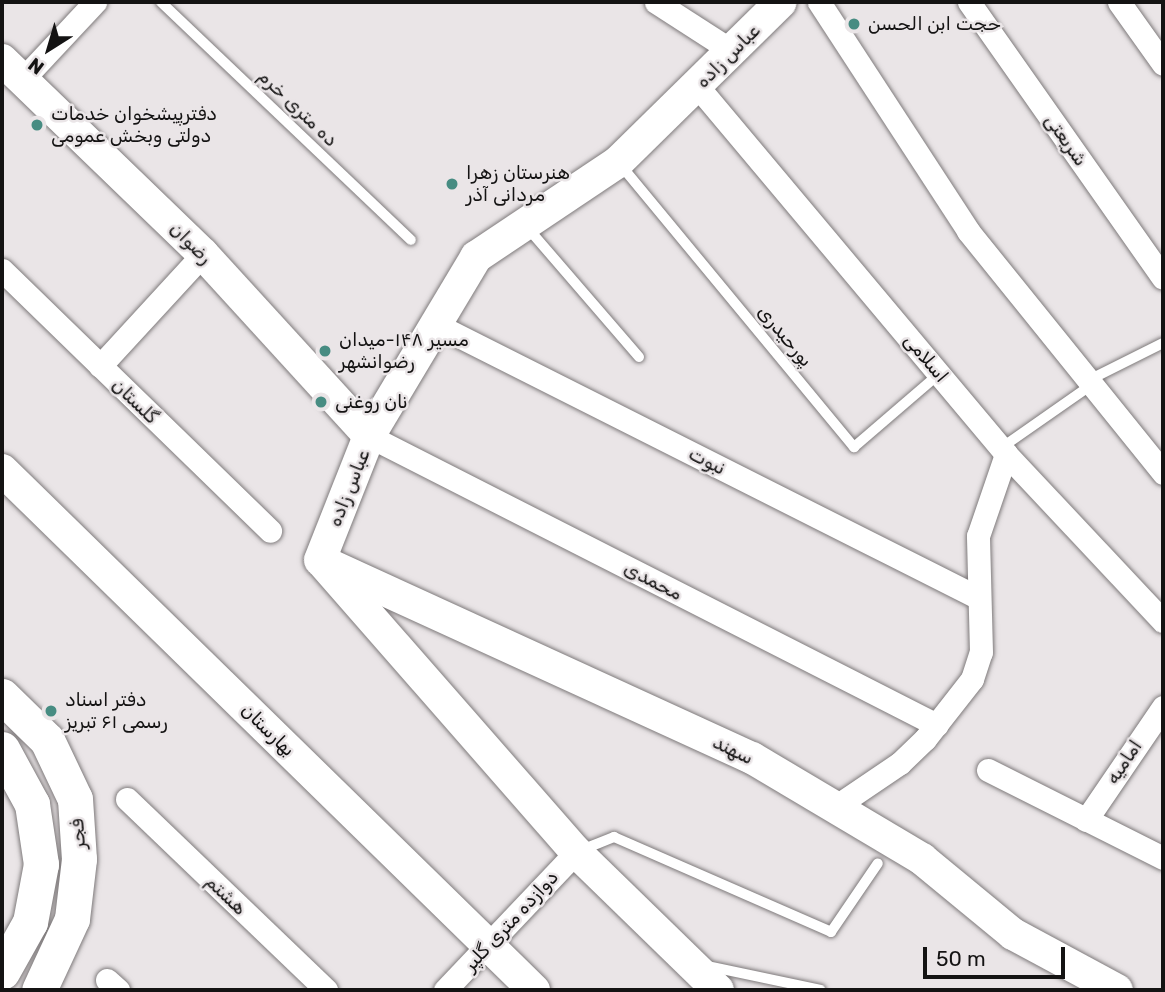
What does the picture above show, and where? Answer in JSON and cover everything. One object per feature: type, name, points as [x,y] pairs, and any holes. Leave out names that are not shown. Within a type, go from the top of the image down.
[{"type":"main road","name":"عباس زاده","points":[[320,560],[369,436],[476,257],[618,162],[698,87],[781,2]]},
{"type":"main road","name":"رضوان","points":[[12,70],[203,254],[369,436]]},
{"type":"main road","name":"بهارستان","points":[[2,470],[534,990]]},
{"type":"main road","name":"سهند","points":[[320,560],[752,758],[922,859],[1013,934],[1117,990]]},
{"type":"main road","points":[[320,560],[576,852],[718,990]]},
{"type":"main road","name":"فجر","points":[[2,696],[47,740],[75,799],[79,859],[72,919],[38,990]]},
{"type":"main road","name":"فجر","points":[[2,749],[32,804],[41,864],[30,922],[2,972]]},
{"type":"street","points":[[12,70],[95,2]]},
{"type":"street","points":[[656,2],[732,51]]},
{"type":"street","points":[[819,2],[968,231],[1088,384],[1163,473]]},
{"type":"street","name":"شریعتی","points":[[969,2],[1163,278]]},
{"type":"street","points":[[1119,2],[1163,64]]},
{"type":"street","name":"اسلامی","points":[[698,87],[1004,451],[1163,621]]},
{"type":"street","points":[[100,366],[203,254]]},
{"type":"street","name":"گلستان","points":[[2,270],[270,531]]},
{"type":"street","name":"نبوت","points":[[435,324],[979,598]]},
{"type":"street","name":"محمدی","points":[[369,436],[937,725]]},
{"type":"street","points":[[835,807],[900,763],[937,725],[975,670],[981,652],[978,536],[1004,451]]},
{"type":"street","name":"امامیه","points":[[1086,820],[1163,707]]},
{"type":"street","points":[[988,770],[1163,858]]},
{"type":"street","name":"هشتم","points":[[127,799],[326,990]]},
{"type":"street","name":"دوازده متری گلپر","points":[[445,990],[576,852]]},
{"type":"lane","name":"ده متری خرم","points":[[161,2],[411,240]]},
{"type":"lane","name":"پورحیدری","points":[[618,162],[854,447],[939,374]]},
{"type":"lane","points":[[524,224],[639,357]]},
{"type":"lane","points":[[1004,451],[1088,384],[1163,343]]},
{"type":"lane","points":[[576,852],[614,837],[831,932],[878,863]]},
{"type":"lane","points":[[691,962],[821,990]]},
{"type":"place","name":"حجت ابن الحسن","points":[[854,24]]},
{"type":"place","name":"دفترپیشخوان خدمات دولتی وبخش عمومی","points":[[37,125]]},
{"type":"place","name":"هنرستان زهرا مردانی آذر","points":[[452,184]]},
{"type":"place","name":"مسیر ۱۴۸-میدان رضوانشهر","points":[[325,351]]},
{"type":"place","name":"نان روغنی","points":[[321,402]]},
{"type":"place","name":"دفتر اسناد رسمی ۶۱ تبریز","points":[[51,711]]}]
